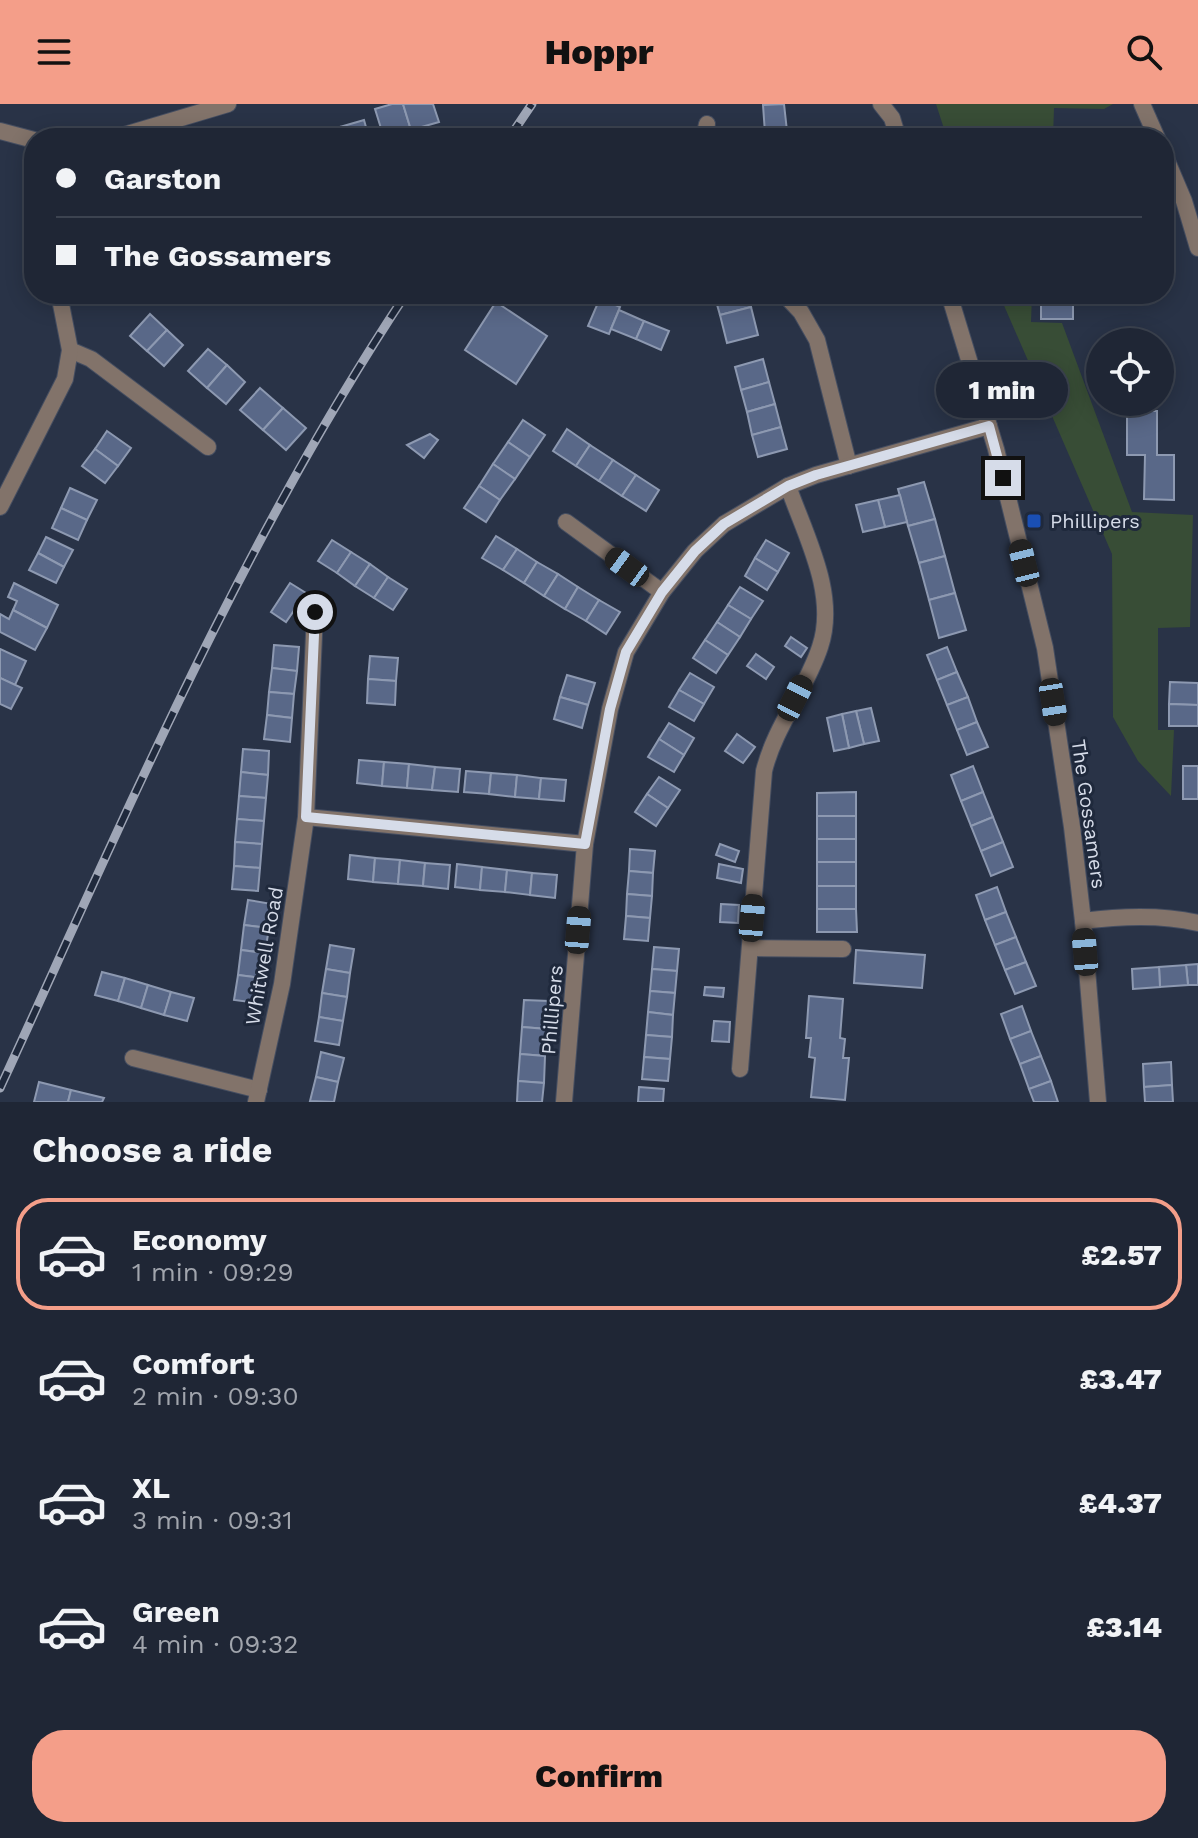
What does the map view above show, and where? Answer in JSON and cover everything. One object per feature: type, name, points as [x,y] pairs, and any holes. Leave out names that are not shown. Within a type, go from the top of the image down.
[{"type":"street","points":[[148,128],[228,104]]},
{"type":"street","points":[[881,104],[892,118],[895,128]]},
{"type":"street","points":[[1142,104],[1153,128]]},
{"type":"street","points":[[0,131],[24,137]]},
{"type":"street","points":[[1174,178],[1198,248]]},
{"type":"street","points":[[0,507],[65,379],[70,350],[61,304]]},
{"type":"street","points":[[793,304],[817,340],[849,466]]},
{"type":"street","name":"The Gossamers","points":[[952,304],[989,426],[1045,648],[1083,921],[1098,1102]]},
{"type":"street","points":[[70,350],[91,359],[208,447]]},
{"type":"street","name":"Phillipers","points":[[564,1102],[585,844],[610,709],[626,652],[662,592],[695,551],[724,524],[788,486],[816,475],[989,426]]},
{"type":"street","points":[[740,1069],[767,759],[770,747],[820,648],[825,627],[822,586],[788,486]]},
{"type":"street","points":[[566,522],[662,592]]},
{"type":"street","name":"Whitwell Road","points":[[258,1096],[282,984],[306,817],[315,612]]},
{"type":"street","points":[[306,817],[585,844]]},
{"type":"street","name":"The Gossamers","points":[[1083,921],[1155,917],[1198,923]]},
{"type":"street","points":[[750,948],[843,949]]},
{"type":"street","points":[[133,1058],[258,1096]]},
{"type":"green space","points":[[936,104],[1113,104],[1104,109],[1054,108],[1053,128],[944,128]]},
{"type":"green space","points":[[1003,304],[1032,304],[1031,322],[1062,323],[1086,388],[1086,416],[1096,416],[1132,512],[1193,515],[1190,627],[1158,628],[1158,730],[1174,730],[1171,796],[1138,761],[1113,717],[1112,554]]},
{"type":"building","points":[[403,104],[410,128],[381,128],[375,109]]},
{"type":"building","points":[[403,104],[433,104],[439,122],[410,128]]},
{"type":"building","points":[[784,104],[787,128],[765,128],[763,105]]},
{"type":"building","points":[[364,120],[366,128],[340,128]]},
{"type":"building","points":[[495,304],[547,336],[516,384],[465,350]]},
{"type":"building","points":[[597,304],[620,307],[609,334],[588,326]]},
{"type":"building","points":[[717,304],[750,304],[751,307],[720,315]]},
{"type":"building","points":[[1041,304],[1073,304],[1073,319],[1041,319]]},
{"type":"building","points":[[751,307],[758,335],[727,343],[720,315]]},
{"type":"building","points":[[619,310],[644,321],[636,339],[611,329]]},
{"type":"building","points":[[150,314],[167,330],[147,351],[130,336]]},
{"type":"building","points":[[644,321],[669,331],[661,350],[636,339]]},
{"type":"building","points":[[167,330],[183,345],[164,366],[147,351]]},
{"type":"building","points":[[208,349],[227,365],[207,388],[188,371]]},
{"type":"building","points":[[763,359],[769,382],[741,390],[735,367]]},
{"type":"building","points":[[227,365],[245,382],[226,404],[207,388]]},
{"type":"building","points":[[769,382],[775,404],[747,412],[741,390]]},
{"type":"building","points":[[260,388],[283,408],[263,430],[240,410]]},
{"type":"building","points":[[775,404],[781,427],[752,435],[747,412]]},
{"type":"building","points":[[283,408],[306,428],[286,450],[263,430]]},
{"type":"building","points":[[1127,416],[1157,416],[1157,455],[1174,455],[1174,500],[1144,499],[1145,455],[1127,455]]},
{"type":"building","points":[[523,420],[545,435],[530,457],[508,442]]},
{"type":"building","points":[[781,427],[787,449],[758,457],[752,435]]},
{"type":"building","points":[[567,429],[590,445],[576,466],[553,451]]},
{"type":"building","points":[[107,431],[131,448],[118,466],[95,449]]},
{"type":"building","points":[[430,434],[438,440],[424,458],[407,445]]},
{"type":"building","points":[[508,442],[530,457],[515,479],[493,464]]},
{"type":"building","points":[[590,445],[613,460],[599,481],[576,466]]},
{"type":"building","points":[[95,449],[118,466],[105,483],[82,466]]},
{"type":"building","points":[[613,460],[636,475],[622,496],[599,481]]},
{"type":"building","points":[[493,464],[515,479],[500,500],[479,486]]},
{"type":"building","points":[[636,475],[659,490],[646,511],[622,496]]},
{"type":"building","points":[[924,482],[935,519],[908,526],[898,489]]},
{"type":"building","points":[[479,486],[500,500],[486,522],[464,508]]},
{"type":"building","points":[[70,488],[97,500],[87,520],[61,508]]},
{"type":"building","points":[[900,495],[907,522],[885,527],[878,500]]},
{"type":"building","points":[[878,500],[885,527],[863,532],[856,505]]},
{"type":"building","points":[[61,508],[87,520],[78,540],[52,528]]},
{"type":"building","points":[[935,519],[945,556],[919,563],[908,526]]},
{"type":"building","points":[[496,536],[517,549],[503,570],[482,558]]},
{"type":"building","points":[[46,537],[73,550],[64,567],[38,553]]},
{"type":"building","points":[[332,540],[351,552],[337,573],[318,561]]},
{"type":"building","points":[[766,540],[789,553],[778,572],[755,558]]},
{"type":"building","points":[[517,549],[537,562],[524,583],[503,570]]},
{"type":"building","points":[[351,552],[370,564],[355,586],[337,573]]},
{"type":"building","points":[[38,553],[64,567],[56,583],[29,570]]},
{"type":"building","points":[[945,556],[955,593],[929,600],[919,563]]},
{"type":"building","points":[[755,558],[778,572],[767,590],[745,576]]},
{"type":"building","points":[[537,562],[558,574],[544,596],[524,583]]},
{"type":"building","points":[[370,564],[388,577],[374,598],[355,586]]},
{"type":"building","points":[[558,574],[578,587],[565,609],[544,596]]},
{"type":"building","points":[[388,577],[407,589],[393,610],[374,598]]},
{"type":"building","points":[[14,583],[58,605],[47,628],[13,610],[17,601],[8,597]]},
{"type":"building","points":[[290,583],[306,593],[286,622],[271,612]]},
{"type":"building","points":[[578,587],[599,600],[586,621],[565,609]]},
{"type":"building","points":[[740,587],[763,601],[751,619],[728,605]]},
{"type":"building","points":[[955,593],[966,630],[939,638],[929,600]]},
{"type":"building","points":[[599,600],[620,612],[606,634],[586,621]]},
{"type":"building","points":[[728,605],[751,619],[740,637],[717,622]]},
{"type":"building","points":[[13,610],[47,628],[35,650],[0,632],[0,614],[9,619]]},
{"type":"building","points":[[717,622],[740,637],[728,655],[705,640]]},
{"type":"building","points":[[791,637],[807,648],[801,657],[785,646]]},
{"type":"building","points":[[705,640],[728,655],[716,673],[693,658]]},
{"type":"building","points":[[274,645],[299,647],[297,671],[272,668]]},
{"type":"building","points":[[947,647],[957,672],[937,680],[927,655]]},
{"type":"building","points":[[0,649],[26,661],[15,685],[0,678]]},
{"type":"building","points":[[756,654],[774,667],[766,679],[747,666]]},
{"type":"building","points":[[370,656],[398,658],[396,681],[368,679]]},
{"type":"building","points":[[272,668],[297,671],[294,694],[269,692]]},
{"type":"building","points":[[957,672],[968,697],[947,705],[937,680]]},
{"type":"building","points":[[690,673],[714,687],[704,704],[679,690]]},
{"type":"building","points":[[567,675],[595,683],[588,705],[560,697]]},
{"type":"building","points":[[0,678],[22,688],[11,709],[0,704]]},
{"type":"building","points":[[368,679],[396,681],[395,705],[367,703]]},
{"type":"building","points":[[1170,682],[1198,683],[1198,705],[1169,704]]},
{"type":"building","points":[[679,690],[704,704],[694,721],[669,707]]},
{"type":"building","points":[[269,692],[294,694],[292,718],[267,715]]},
{"type":"building","points":[[560,697],[588,705],[582,728],[554,719]]},
{"type":"building","points":[[968,697],[977,722],[957,730],[947,705]]},
{"type":"building","points":[[1169,704],[1198,705],[1198,726],[1169,726]]},
{"type":"building","points":[[871,708],[879,741],[864,744],[856,711]]},
{"type":"building","points":[[856,711],[864,744],[849,748],[842,714]]},
{"type":"building","points":[[842,714],[849,748],[834,751],[827,718]]},
{"type":"building","points":[[267,715],[292,718],[290,742],[264,739]]},
{"type":"building","points":[[977,722],[988,747],[967,755],[957,730]]},
{"type":"building","points":[[669,723],[694,738],[684,755],[659,739]]},
{"type":"building","points":[[737,734],[755,747],[743,763],[725,751]]},
{"type":"building","points":[[659,739],[684,755],[674,772],[648,757]]},
{"type":"building","points":[[243,749],[269,751],[268,775],[241,772]]},
{"type":"building","points":[[359,760],[384,762],[382,786],[357,783]]},
{"type":"building","points":[[384,762],[409,764],[407,788],[382,786]]},
{"type":"building","points":[[409,764],[435,767],[432,790],[407,788]]},
{"type":"building","points":[[973,766],[983,792],[961,801],[951,775]]},
{"type":"building","points":[[1183,766],[1198,766],[1198,799],[1183,799]]},
{"type":"building","points":[[435,767],[460,769],[458,792],[432,790]]},
{"type":"building","points":[[466,771],[491,773],[489,794],[464,792]]},
{"type":"building","points":[[241,772],[268,775],[266,798],[239,796]]},
{"type":"building","points":[[491,773],[517,775],[515,797],[489,794]]},
{"type":"building","points":[[517,775],[541,778],[539,799],[515,797]]},
{"type":"building","points":[[659,777],[680,790],[668,808],[647,794]]},
{"type":"building","points":[[541,778],[566,780],[564,801],[539,799]]},
{"type":"building","points":[[856,792],[856,816],[817,816],[817,793]]},
{"type":"building","points":[[983,792],[993,817],[971,826],[961,801]]},
{"type":"building","points":[[647,794],[668,808],[656,826],[635,812]]},
{"type":"building","points":[[239,796],[266,798],[264,821],[237,819]]},
{"type":"building","points":[[817,816],[856,816],[856,839],[817,839]]},
{"type":"building","points":[[993,817],[1003,842],[981,851],[971,826]]},
{"type":"building","points":[[237,819],[264,821],[262,844],[235,842]]},
{"type":"building","points":[[817,839],[856,839],[856,862],[817,862]]},
{"type":"building","points":[[235,842],[262,844],[260,868],[234,866]]},
{"type":"building","points":[[1003,842],[1013,867],[991,876],[981,851]]},
{"type":"building","points":[[720,844],[739,851],[735,862],[716,855]]},
{"type":"building","points":[[630,849],[655,851],[653,873],[629,871]]},
{"type":"building","points":[[350,855],[375,858],[373,882],[348,879]]},
{"type":"building","points":[[375,858],[400,860],[398,884],[373,882]]},
{"type":"building","points":[[400,860],[425,863],[423,886],[398,884]]},
{"type":"building","points":[[817,862],[856,862],[856,886],[817,886]]},
{"type":"building","points":[[425,863],[450,865],[448,889],[423,886]]},
{"type":"building","points":[[457,864],[482,867],[480,890],[455,887]]},
{"type":"building","points":[[719,864],[743,869],[741,883],[717,878]]},
{"type":"building","points":[[234,866],[260,868],[258,891],[232,889]]},
{"type":"building","points":[[482,867],[507,870],[505,892],[480,890]]},
{"type":"building","points":[[507,870],[532,873],[530,895],[505,892]]},
{"type":"building","points":[[629,871],[653,873],[652,896],[627,894]]},
{"type":"building","points":[[532,873],[557,875],[555,898],[530,895]]},
{"type":"building","points":[[817,886],[856,886],[856,909],[817,909]]},
{"type":"building","points":[[997,887],[1006,912],[985,920],[976,895]]},
{"type":"building","points":[[627,894],[652,896],[650,918],[626,916]]},
{"type":"building","points":[[248,900],[272,904],[269,928],[244,925]]},
{"type":"building","points":[[721,904],[739,905],[738,923],[720,922]]},
{"type":"building","points":[[817,909],[856,909],[857,932],[817,932]]},
{"type":"building","points":[[1006,912],[1016,937],[995,945],[985,920]]},
{"type":"building","points":[[626,916],[650,918],[648,941],[624,939]]},
{"type":"building","points":[[244,925],[269,928],[265,953],[241,950]]},
{"type":"building","points":[[1016,937],[1026,962],[1005,970],[995,945]]},
{"type":"building","points":[[330,945],[354,949],[350,973],[326,969]]},
{"type":"building","points":[[654,947],[679,949],[677,971],[652,969]]},
{"type":"building","points":[[241,950],[265,953],[262,978],[238,975]]},
{"type":"building","points":[[856,950],[925,955],[922,988],[854,983]]},
{"type":"building","points":[[1026,962],[1036,986],[1015,994],[1005,970]]},
{"type":"building","points":[[1198,964],[1198,985],[1188,985],[1186,965]]},
{"type":"building","points":[[1186,965],[1188,985],[1160,987],[1159,967]]},
{"type":"building","points":[[1159,967],[1160,987],[1133,989],[1132,969]]},
{"type":"building","points":[[326,969],[350,973],[347,997],[322,993]]},
{"type":"building","points":[[652,969],[677,971],[675,993],[650,991]]},
{"type":"building","points":[[102,972],[125,978],[118,1001],[95,995]]},
{"type":"building","points":[[238,975],[262,978],[258,1003],[234,1000]]},
{"type":"building","points":[[125,978],[148,985],[141,1008],[118,1001]]},
{"type":"building","points":[[148,985],[171,992],[164,1015],[141,1008]]},
{"type":"building","points":[[705,987],[724,988],[723,997],[704,995]]},
{"type":"building","points":[[650,991],[675,993],[673,1015],[648,1012]]},
{"type":"building","points":[[171,992],[194,998],[187,1021],[164,1015]]},
{"type":"building","points":[[322,993],[347,997],[343,1021],[319,1017]]},
{"type":"building","points":[[809,996],[843,999],[840,1038],[845,1039],[843,1058],[849,1058],[845,1100],[811,1097],[815,1058],[809,1057],[811,1038],[806,1038]]},
{"type":"building","points":[[524,1000],[549,1001],[547,1029],[522,1027]]},
{"type":"building","points":[[1022,1006],[1031,1031],[1010,1039],[1001,1014]]},
{"type":"building","points":[[648,1012],[673,1015],[672,1037],[646,1035]]},
{"type":"building","points":[[319,1017],[343,1021],[339,1045],[315,1041]]},
{"type":"building","points":[[714,1021],[730,1022],[729,1042],[712,1041]]},
{"type":"building","points":[[522,1027],[547,1029],[545,1056],[520,1054]]},
{"type":"building","points":[[1031,1031],[1041,1056],[1020,1064],[1010,1039]]},
{"type":"building","points":[[646,1035],[672,1037],[670,1059],[644,1057]]},
{"type":"building","points":[[321,1052],[344,1058],[338,1082],[316,1077]]},
{"type":"building","points":[[520,1054],[545,1056],[544,1083],[518,1081]]},
{"type":"building","points":[[1041,1056],[1051,1081],[1029,1089],[1020,1064]]},
{"type":"building","points":[[644,1057],[670,1059],[668,1081],[642,1079]]},
{"type":"building","points":[[1171,1062],[1172,1085],[1144,1087],[1143,1064]]},
{"type":"building","points":[[316,1077],[338,1082],[334,1102],[310,1101]]},
{"type":"building","points":[[518,1081],[544,1083],[542,1102],[517,1102]]},
{"type":"building","points":[[1051,1081],[1058,1102],[1034,1102],[1029,1089]]},
{"type":"building","points":[[39,1082],[71,1090],[68,1102],[34,1102]]},
{"type":"building","points":[[1172,1085],[1173,1102],[1145,1102],[1144,1087]]},
{"type":"building","points":[[639,1087],[664,1089],[663,1102],[638,1102]]},
{"type":"building","points":[[71,1090],[104,1098],[102,1102],[68,1102]]},
{"type":"railway","points":[[516,128],[532,104]]},
{"type":"railway","points":[[0,1088],[139,784],[238,583],[346,388],[400,304]]},
{"type":"place","name":"Phillipers","points":[[1034,521]]},
{"type":"route","points":[[315,612],[306,817],[585,844],[610,709],[626,652],[662,592],[695,551],[724,524],[754,504],[816,475],[989,426],[1003,478]]}]
